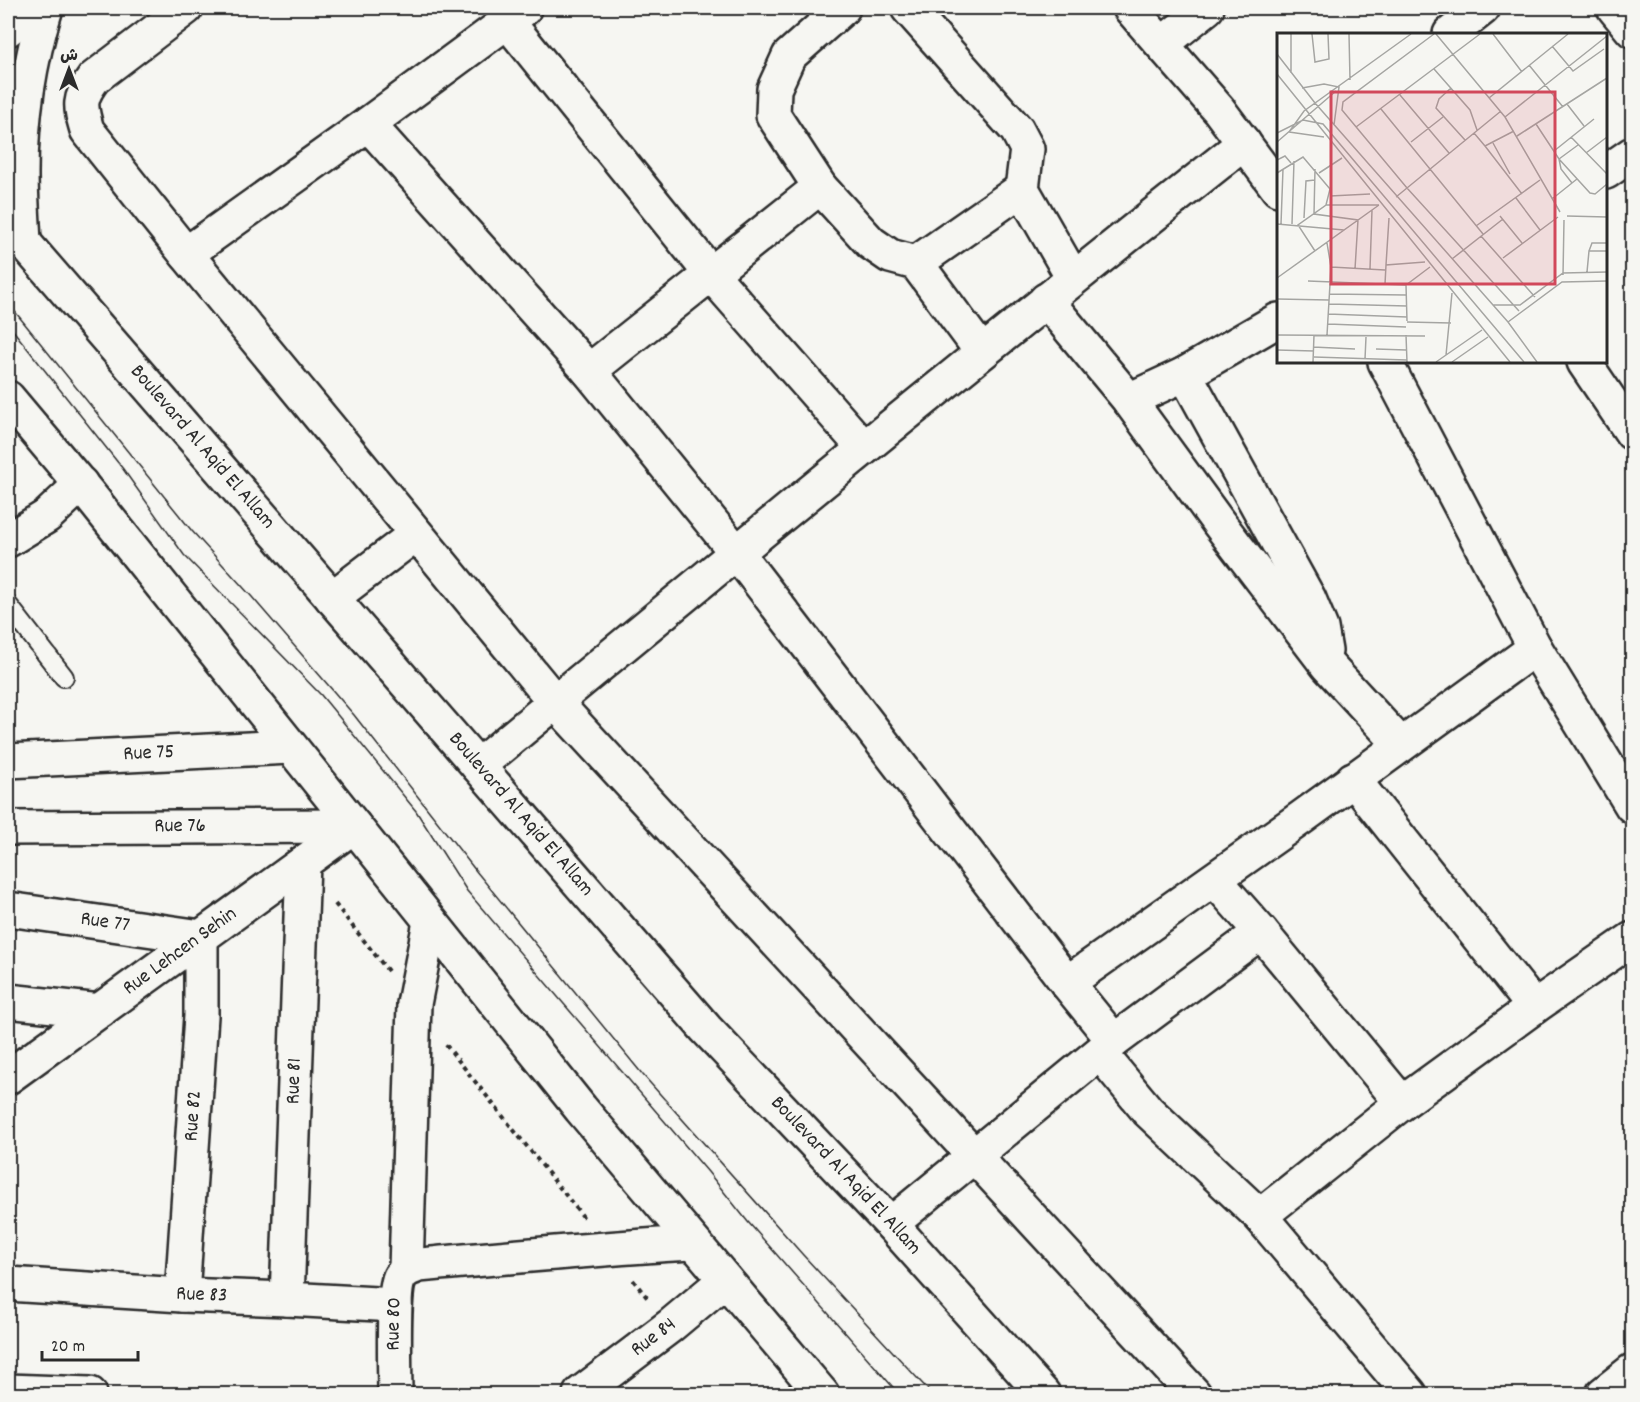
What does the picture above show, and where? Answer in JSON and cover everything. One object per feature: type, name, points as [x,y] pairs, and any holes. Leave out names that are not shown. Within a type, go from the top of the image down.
[{"type":"street","points":[[8,29],[30,8]]},
{"type":"street","points":[[16,233],[26,102],[38,32],[46,8]]},
{"type":"street","points":[[186,8],[94,78],[83,92],[81,107],[87,130],[186,254],[555,702],[1194,1395]]},
{"type":"street","points":[[843,8],[789,56],[774,89],[773,116],[820,187],[871,243],[890,256],[916,263],[982,352]]},
{"type":"street","points":[[908,8],[1017,130],[1027,149],[1022,189],[1073,278]]},
{"type":"street","points":[[1130,8],[1219,110],[1277,183]]},
{"type":"street","points":[[1162,44],[1207,8]]},
{"type":"street","points":[[1451,33],[1482,8]]},
{"type":"street","points":[[1614,8],[1632,30]]},
{"type":"street","points":[[186,254],[368,124],[516,14],[711,274],[864,448]]},
{"type":"street","points":[[368,124],[589,371],[736,552],[1067,983],[1148,1111],[1260,1216],[1410,1395]]},
{"type":"street","points":[[478,766],[736,552],[1073,278],[1244,143]]},
{"type":"street","points":[[1607,171],[1632,154]]},
{"type":"street","points":[[589,371],[820,187]]},
{"type":"street","points":[[916,263],[1022,189]]},
{"type":"street","name":"Boulevard Al Aqid El Allam","points":[[16,233],[706,1029],[891,1224],[1043,1395]]},
{"type":"street","points":[[1046,300],[1129,400],[1218,522],[1328,665],[1401,745]]},
{"type":"street","points":[[1129,400],[1185,374],[1277,321]]},
{"type":"street","points":[[1386,363],[1534,648],[1627,785]]},
{"type":"street","points":[[1585,363],[1632,433]]},
{"type":"street","points":[[1185,374],[1309,599],[1321,628],[1328,665]]},
{"type":"street","points":[[8,398],[81,484],[430,922],[692,1243],[822,1395]]},
{"type":"street","points":[[8,540],[47,516],[81,484]]},
{"type":"street","points":[[332,598],[416,534]]},
{"type":"street","points":[[1067,983],[1215,880],[1534,648]]},
{"type":"street","name":"Rue 75","points":[[8,761],[290,747]]},
{"type":"street","points":[[1353,779],[1534,1007]]},
{"type":"street","name":"Rue 76","points":[[8,828],[354,826]]},
{"type":"street","name":"Rue Lehcen Sehin","points":[[8,1077],[354,826]]},
{"type":"street","name":"Rue 81","points":[[287,1299],[303,863]]},
{"type":"street","points":[[1215,880],[1261,932],[1402,1103]]},
{"type":"street","name":"Rue 77","points":[[8,909],[201,937]]},
{"type":"street","name":"Rue 80","points":[[395,1395],[395,1305],[398,1279],[413,1268],[414,1004],[430,922]]},
{"type":"street","points":[[891,1224],[1107,1047],[1261,932]]},
{"type":"street","name":"Rue 82","points":[[182,1295],[201,1016],[201,937]]},
{"type":"street","points":[[1260,1216],[1402,1103],[1632,939]]},
{"type":"street","points":[[8,1001],[100,1011]]},
{"type":"street","points":[[413,1268],[607,1248],[692,1243]]},
{"type":"street","name":"Rue 84","points":[[580,1395],[670,1326],[725,1280]]},
{"type":"street","name":"Rue 83","points":[[8,1284],[395,1305]]},
{"type":"street","points":[[1603,1395],[1632,1371]]},
{"type":"street","points":[[8,1391],[90,1395]]},
{"type":"lane","points":[[8,605],[64,677]]},
{"type":"path","points":[[303,863],[670,1326]]},
{"type":"tram line","points":[[8,303],[192,531],[354,715],[476,871],[643,1075],[803,1255],[932,1394]]},
{"type":"tram line","points":[[8,324],[123,469],[184,555],[321,695],[416,811],[467,891],[708,1172],[748,1222],[899,1394]]}]
